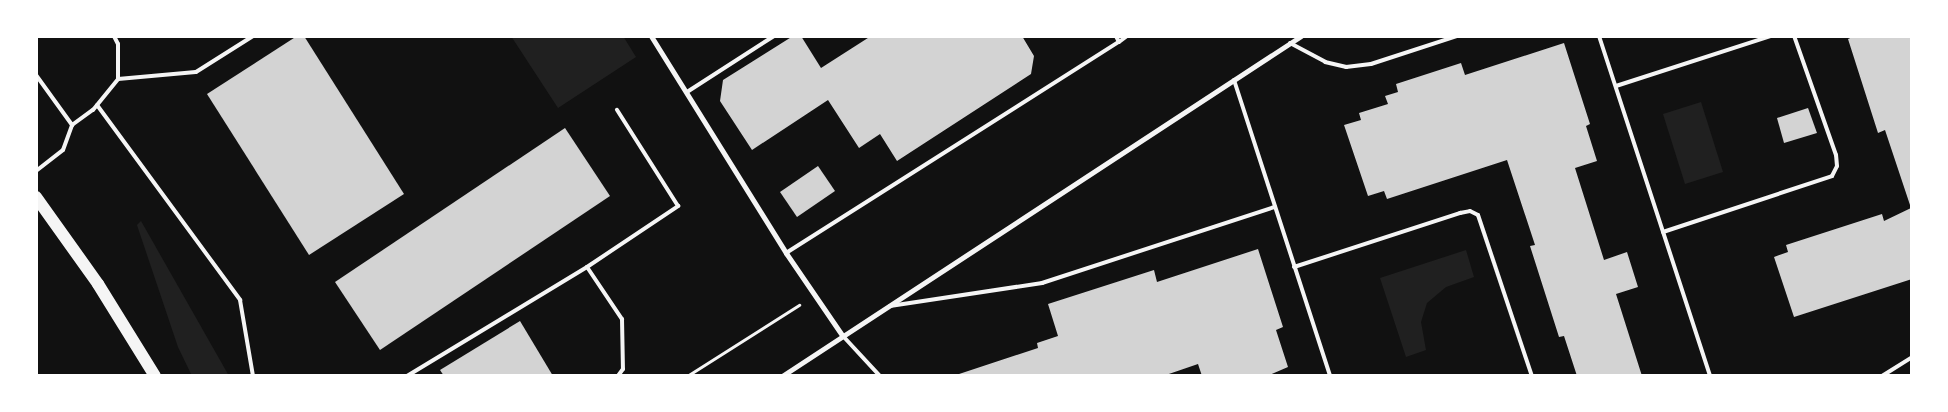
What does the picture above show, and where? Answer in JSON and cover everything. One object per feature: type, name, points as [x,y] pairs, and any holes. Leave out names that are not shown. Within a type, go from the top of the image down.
[{"type":"main road","points":[[36,197],[98,284],[155,376]]},
{"type":"street","points":[[652,36],[786,253],[842,335]]},
{"type":"street","points":[[782,376],[1301,36]]},
{"type":"lane","points":[[36,171],[63,150],[72,125],[97,105],[118,79],[118,44],[114,36]]},
{"type":"lane","points":[[118,79],[196,72],[252,36]]},
{"type":"lane","points":[[687,92],[774,36]]},
{"type":"lane","points":[[1116,36],[1119,42]]},
{"type":"lane","points":[[786,253],[1127,36]]},
{"type":"lane","points":[[1290,44],[1325,62],[1346,68],[1371,64],[1457,36]]},
{"type":"lane","points":[[1599,36],[1710,376]]},
{"type":"lane","points":[[1616,86],[1771,36]]},
{"type":"lane","points":[[1663,232],[1832,176],[1837,166],[1836,155],[1794,36]]},
{"type":"lane","points":[[36,75],[72,125]]},
{"type":"lane","points":[[1234,80],[1330,376]]},
{"type":"lane","points":[[97,105],[240,300],[253,376]]},
{"type":"lane","points":[[407,376],[587,268],[678,206],[617,110]]},
{"type":"lane","points":[[886,307],[1042,283],[1275,207]]},
{"type":"lane","points":[[1294,267],[1470,211],[1478,215],[1532,376]]},
{"type":"lane","points":[[587,268],[622,319],[623,369],[618,376]]},
{"type":"lane","points":[[842,335],[880,376]]},
{"type":"lane","points":[[1882,376],[1912,357]]},
{"type":"path","points":[[687,376],[814,295]]},
{"type":"shaded area","points":[[511,36],[623,36],[636,57],[558,108]]},
{"type":"shaded area","points":[[1701,102],[1723,172],[1685,184],[1663,114]]},
{"type":"shaded area","points":[[141,221],[229,376],[192,376],[178,347],[137,225]]},
{"type":"shaded area","points":[[1466,250],[1474,277],[1446,287],[1427,303],[1421,322],[1426,350],[1406,357],[1380,278]]},
{"type":"building","points":[[297,36],[304,36],[404,194],[309,255],[207,94]]},
{"type":"building","points":[[793,36],[801,36],[821,68],[871,36],[1022,36],[1034,56],[1031,74],[897,161],[880,134],[859,148],[828,100],[752,150],[720,101],[723,80]]},
{"type":"building","points":[[1855,36],[1912,36],[1912,279],[1794,317],[1774,257],[1788,252],[1786,245],[1882,214],[1884,221],[1911,208],[1885,130],[1878,133],[1848,39]]},
{"type":"building","points":[[1564,43],[1590,124],[1586,126],[1597,161],[1575,168],[1604,260],[1627,252],[1638,287],[1616,294],[1642,376],[1577,376],[1564,336],[1559,337],[1530,246],[1535,245],[1507,160],[1387,199],[1384,191],[1368,196],[1344,125],[1361,120],[1359,113],[1388,104],[1385,96],[1398,92],[1396,84],[1461,63],[1465,75]]},
{"type":"building","points":[[1808,108],[1817,133],[1784,143],[1777,118]]},
{"type":"building","points":[[565,128],[610,196],[380,350],[335,282]]},
{"type":"building","points":[[818,166],[835,191],[797,217],[780,192]]},
{"type":"building","points":[[1258,249],[1283,327],[1276,330],[1288,367],[1267,376],[1202,376],[1198,364],[1163,376],[953,376],[1038,348],[1037,343],[1058,336],[1048,304],[1154,270],[1157,282]]},
{"type":"building","points":[[520,321],[553,376],[444,376],[440,370]]}]
